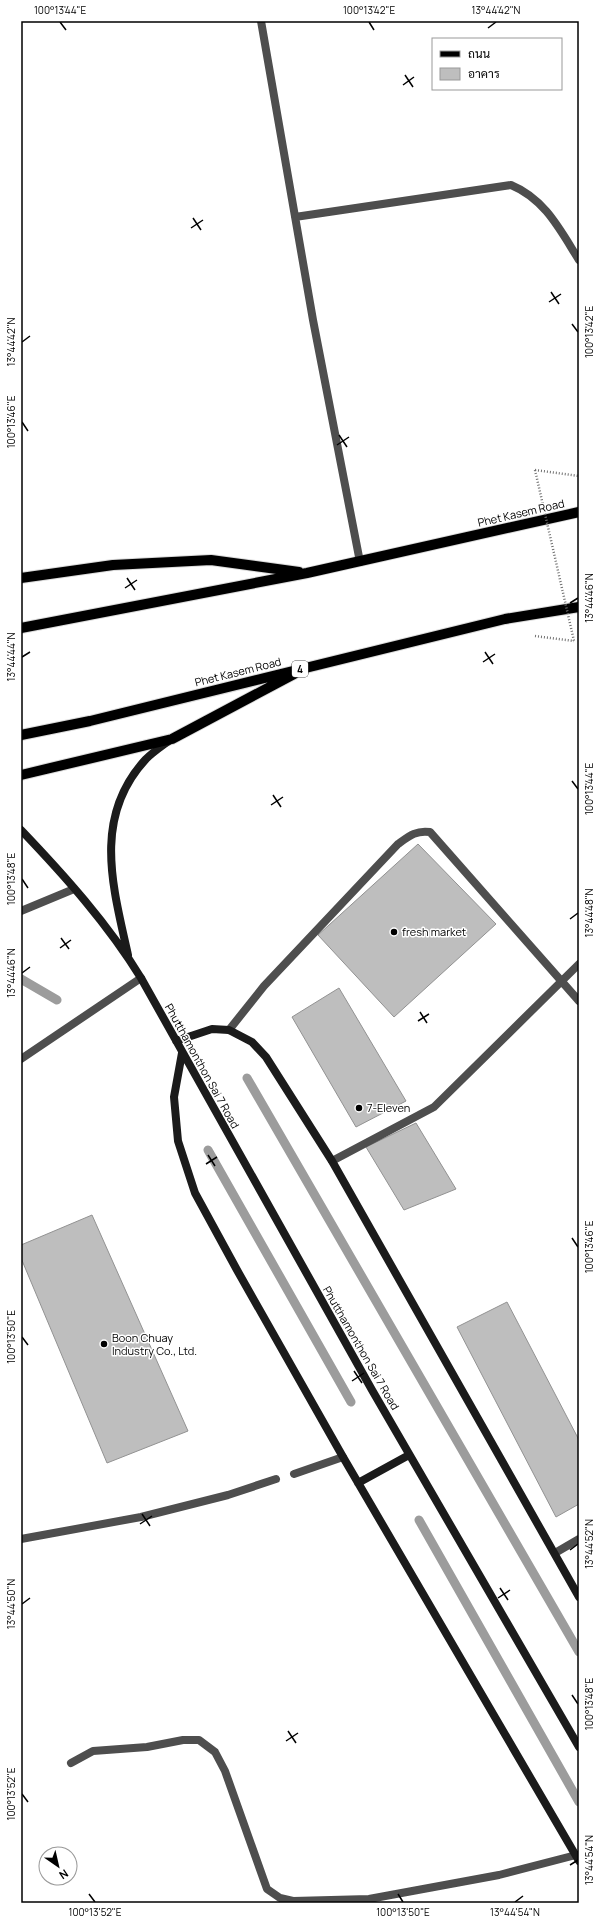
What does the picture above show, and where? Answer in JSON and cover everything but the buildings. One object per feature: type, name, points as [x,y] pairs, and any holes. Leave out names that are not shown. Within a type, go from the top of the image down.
[{"type":"main road","name":"Phet Kasem Road","points":[[21,628],[307,574],[579,512]]},
{"type":"main road","points":[[21,578],[113,565],[211,560],[307,574]]},
{"type":"main road","name":"Phet Kasem Road","points":[[21,736],[90,721],[504,619],[579,606]]},
{"type":"main road","points":[[21,775],[172,739],[309,667]]},
{"type":"main road","name":"Phutthamonthon Sai 7 Road","points":[[128,957],[112,880],[111,836],[119,802],[131,780],[146,759],[172,739]]},
{"type":"main road","name":"Phutthamonthon Sai 7 Road","points":[[21,830],[74,889],[128,957],[141,978],[409,1455],[579,1747]]},
{"type":"main road","points":[[176,1041],[212,1029],[229,1030],[252,1042],[266,1057],[332,1161],[555,1552],[579,1597]]},
{"type":"main road","points":[[182,1053],[174,1097],[178,1141],[195,1193],[240,1277],[343,1457],[577,1858]]},
{"type":"main road","points":[[358,1483],[409,1455]]},
{"type":"street","points":[[261,21],[313,320],[360,562]]},
{"type":"street","points":[[295,216],[511,185],[526,191],[546,208],[579,260]]},
{"type":"street","points":[[229,1030],[264,986],[398,844],[411,834],[422,831],[430,832],[579,1001]]},
{"type":"street","points":[[21,911],[74,889]]},
{"type":"street","points":[[332,1161],[434,1107],[579,964]]},
{"type":"street","points":[[21,1059],[141,978]]},
{"type":"street","points":[[294,1474],[343,1457]]},
{"type":"street","points":[[21,1539],[142,1517],[228,1496],[276,1479]]},
{"type":"street","points":[[555,1552],[579,1539]]},
{"type":"street","points":[[71,1763],[93,1750],[147,1746],[183,1740],[200,1740],[215,1752],[224,1771],[267,1889],[280,1898],[293,1901],[369,1899],[499,1875],[577,1858]]},
{"type":"path","points":[[574,641],[535,470],[579,476]]},
{"type":"waterway","points":[[21,979],[57,1000]]},
{"type":"waterway","points":[[247,1078],[579,1652]]},
{"type":"waterway","points":[[208,1150],[351,1402]]},
{"type":"waterway","points":[[419,1520],[579,1802]]},
{"type":"place","name":"fresh market","points":[[394,932]]},
{"type":"place","name":"7-Eleven","points":[[359,1108]]},
{"type":"place","name":"Boon Chuay Industry Co., Ltd.","points":[[104,1344]]}]
